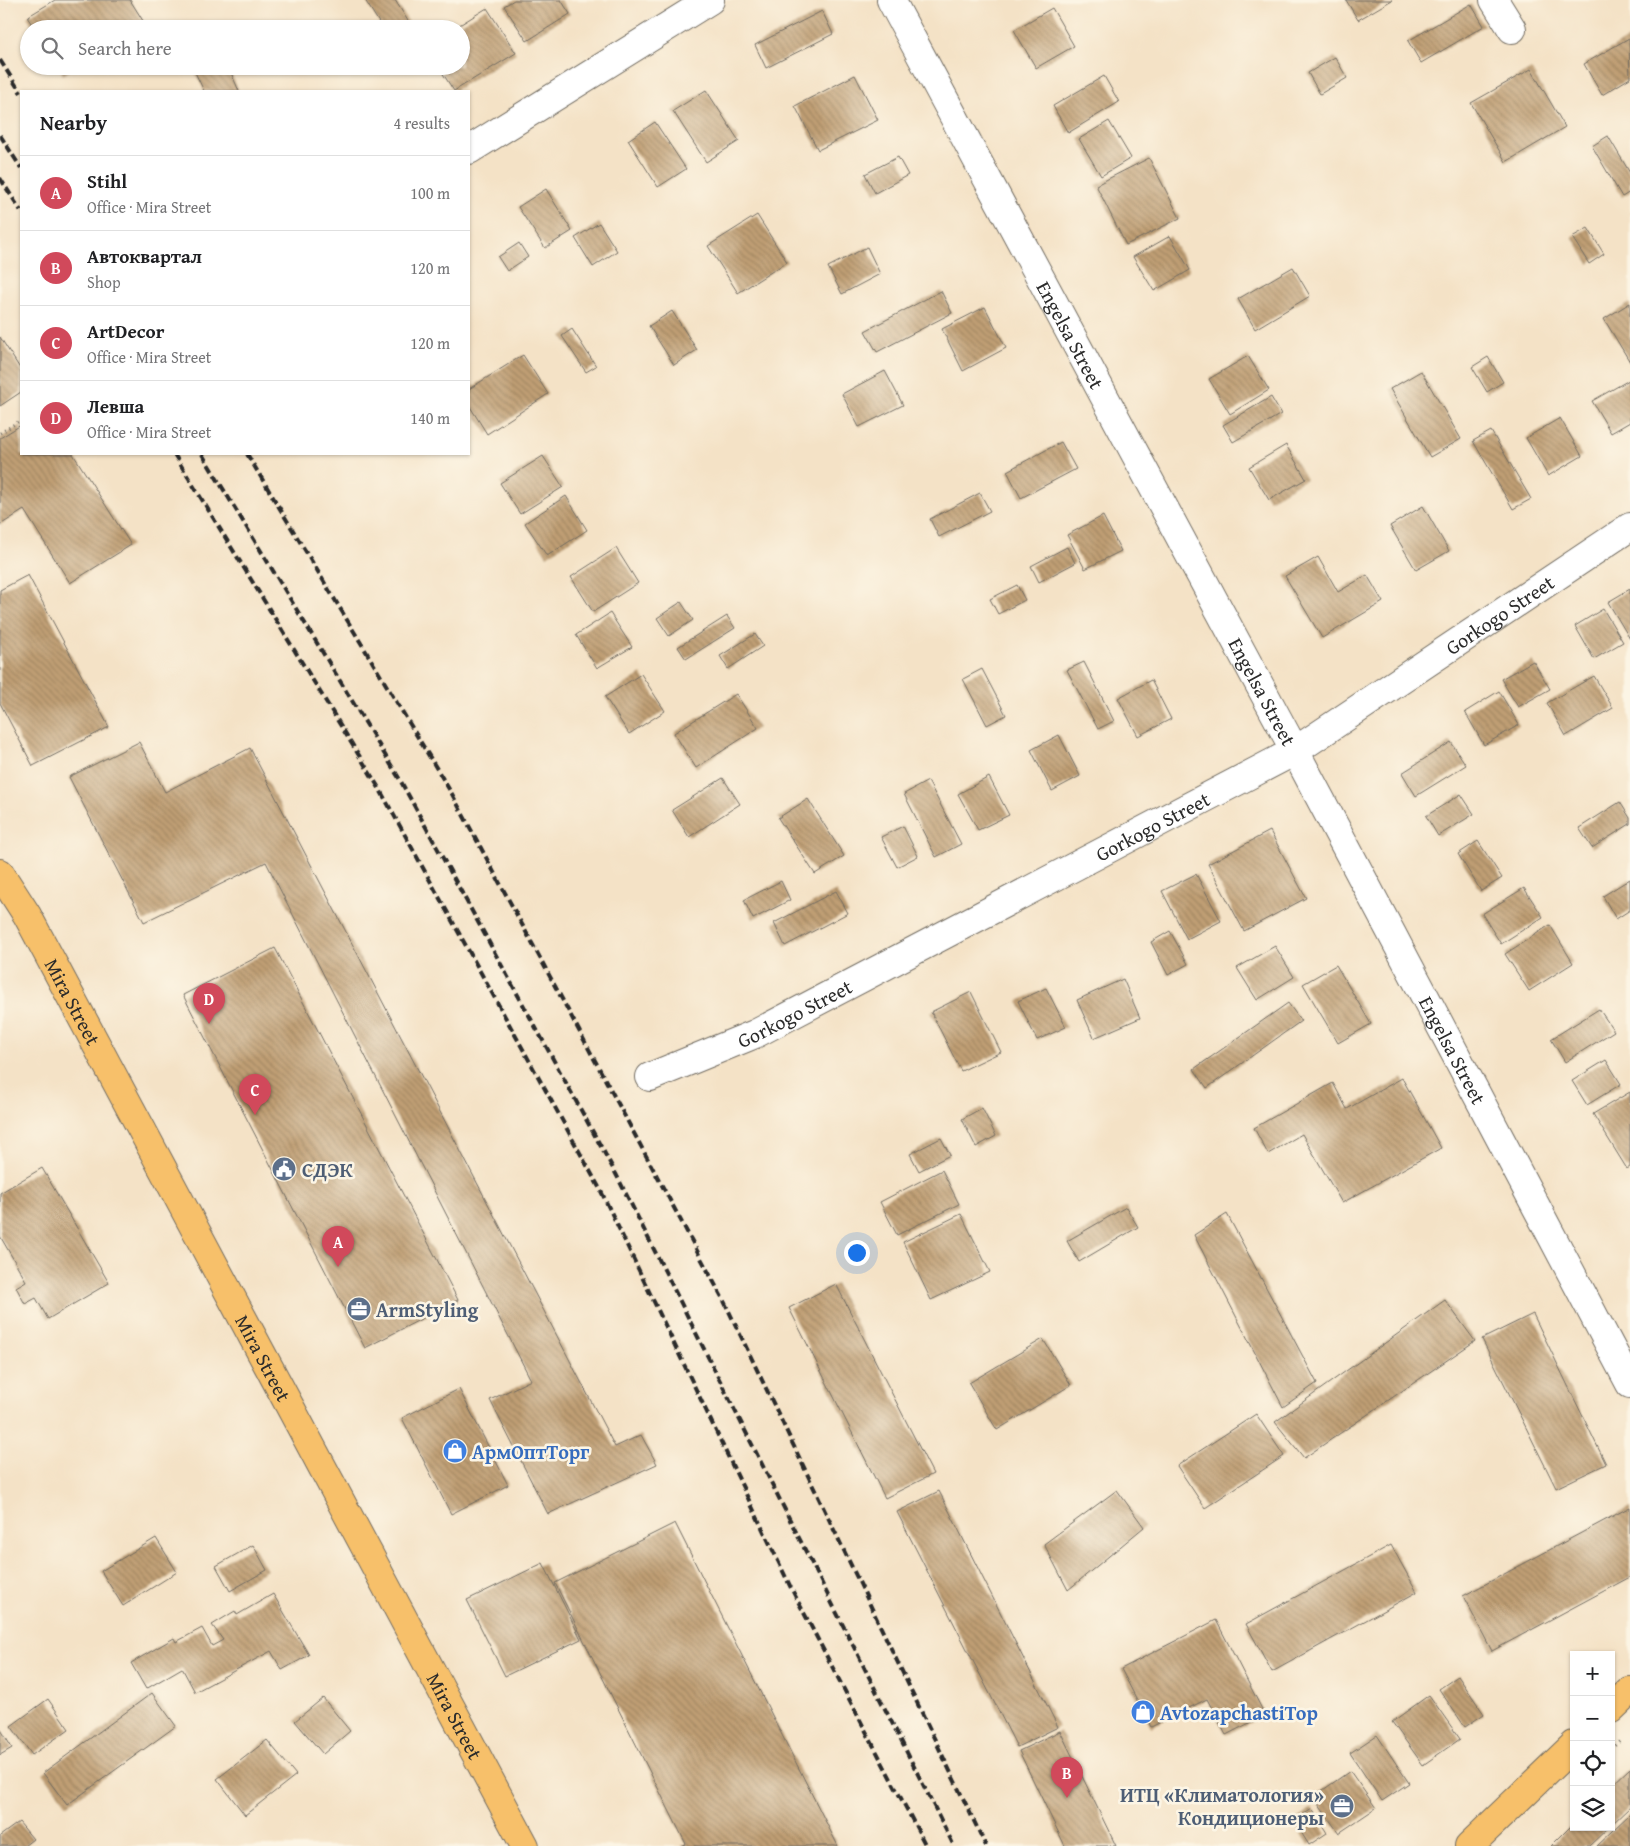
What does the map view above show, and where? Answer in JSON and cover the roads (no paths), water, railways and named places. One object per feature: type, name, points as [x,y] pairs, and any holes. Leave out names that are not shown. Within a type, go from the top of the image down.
[{"type":"main road","name":"Mira Street","points":[[0,873],[31,924],[525,1846]]},
{"type":"main road","points":[[1615,1705],[1630,1691]]},
{"type":"main road","points":[[1469,1846],[1570,1749]]},
{"type":"street","points":[[470,149],[710,0]]},
{"type":"street","name":"Engelsa Street","points":[[891,0],[1294,751],[1630,1384]]},
{"type":"street","points":[[1494,0],[1512,29]]},
{"type":"street","name":"Gorkogo Street","points":[[650,1077],[755,1034],[1294,751],[1630,527]]},
{"type":"railway","points":[[0,60],[20,91]]},
{"type":"railway","points":[[0,135],[20,166]]},
{"type":"railway","points":[[0,178],[20,209]]},
{"type":"railway","points":[[175,455],[379,788],[600,1189],[791,1588],[926,1846]]},
{"type":"railway","points":[[203,455],[399,778],[616,1174],[954,1846]]},
{"type":"railway","points":[[248,455],[452,794],[724,1301],[986,1846]]},
{"type":"place","name":"Левша","points":[[209,1024]]},
{"type":"place","name":"ArtDecor","points":[[255,1115]]},
{"type":"place","name":"СДЭК","points":[[284,1169]]},
{"type":"place","name":"Stihl","points":[[338,1267]]},
{"type":"place","name":"ArmStyling","points":[[359,1309]]},
{"type":"place","name":"АрмОптТорг","points":[[455,1451]]},
{"type":"place","name":"AvtozapchastiTop","points":[[1143,1712]]},
{"type":"place","name":"Автоквартал","points":[[1067,1798]]},
{"type":"place","name":"ИТЦ «Климатология» Кондиционеры","points":[[1342,1806]]}]
